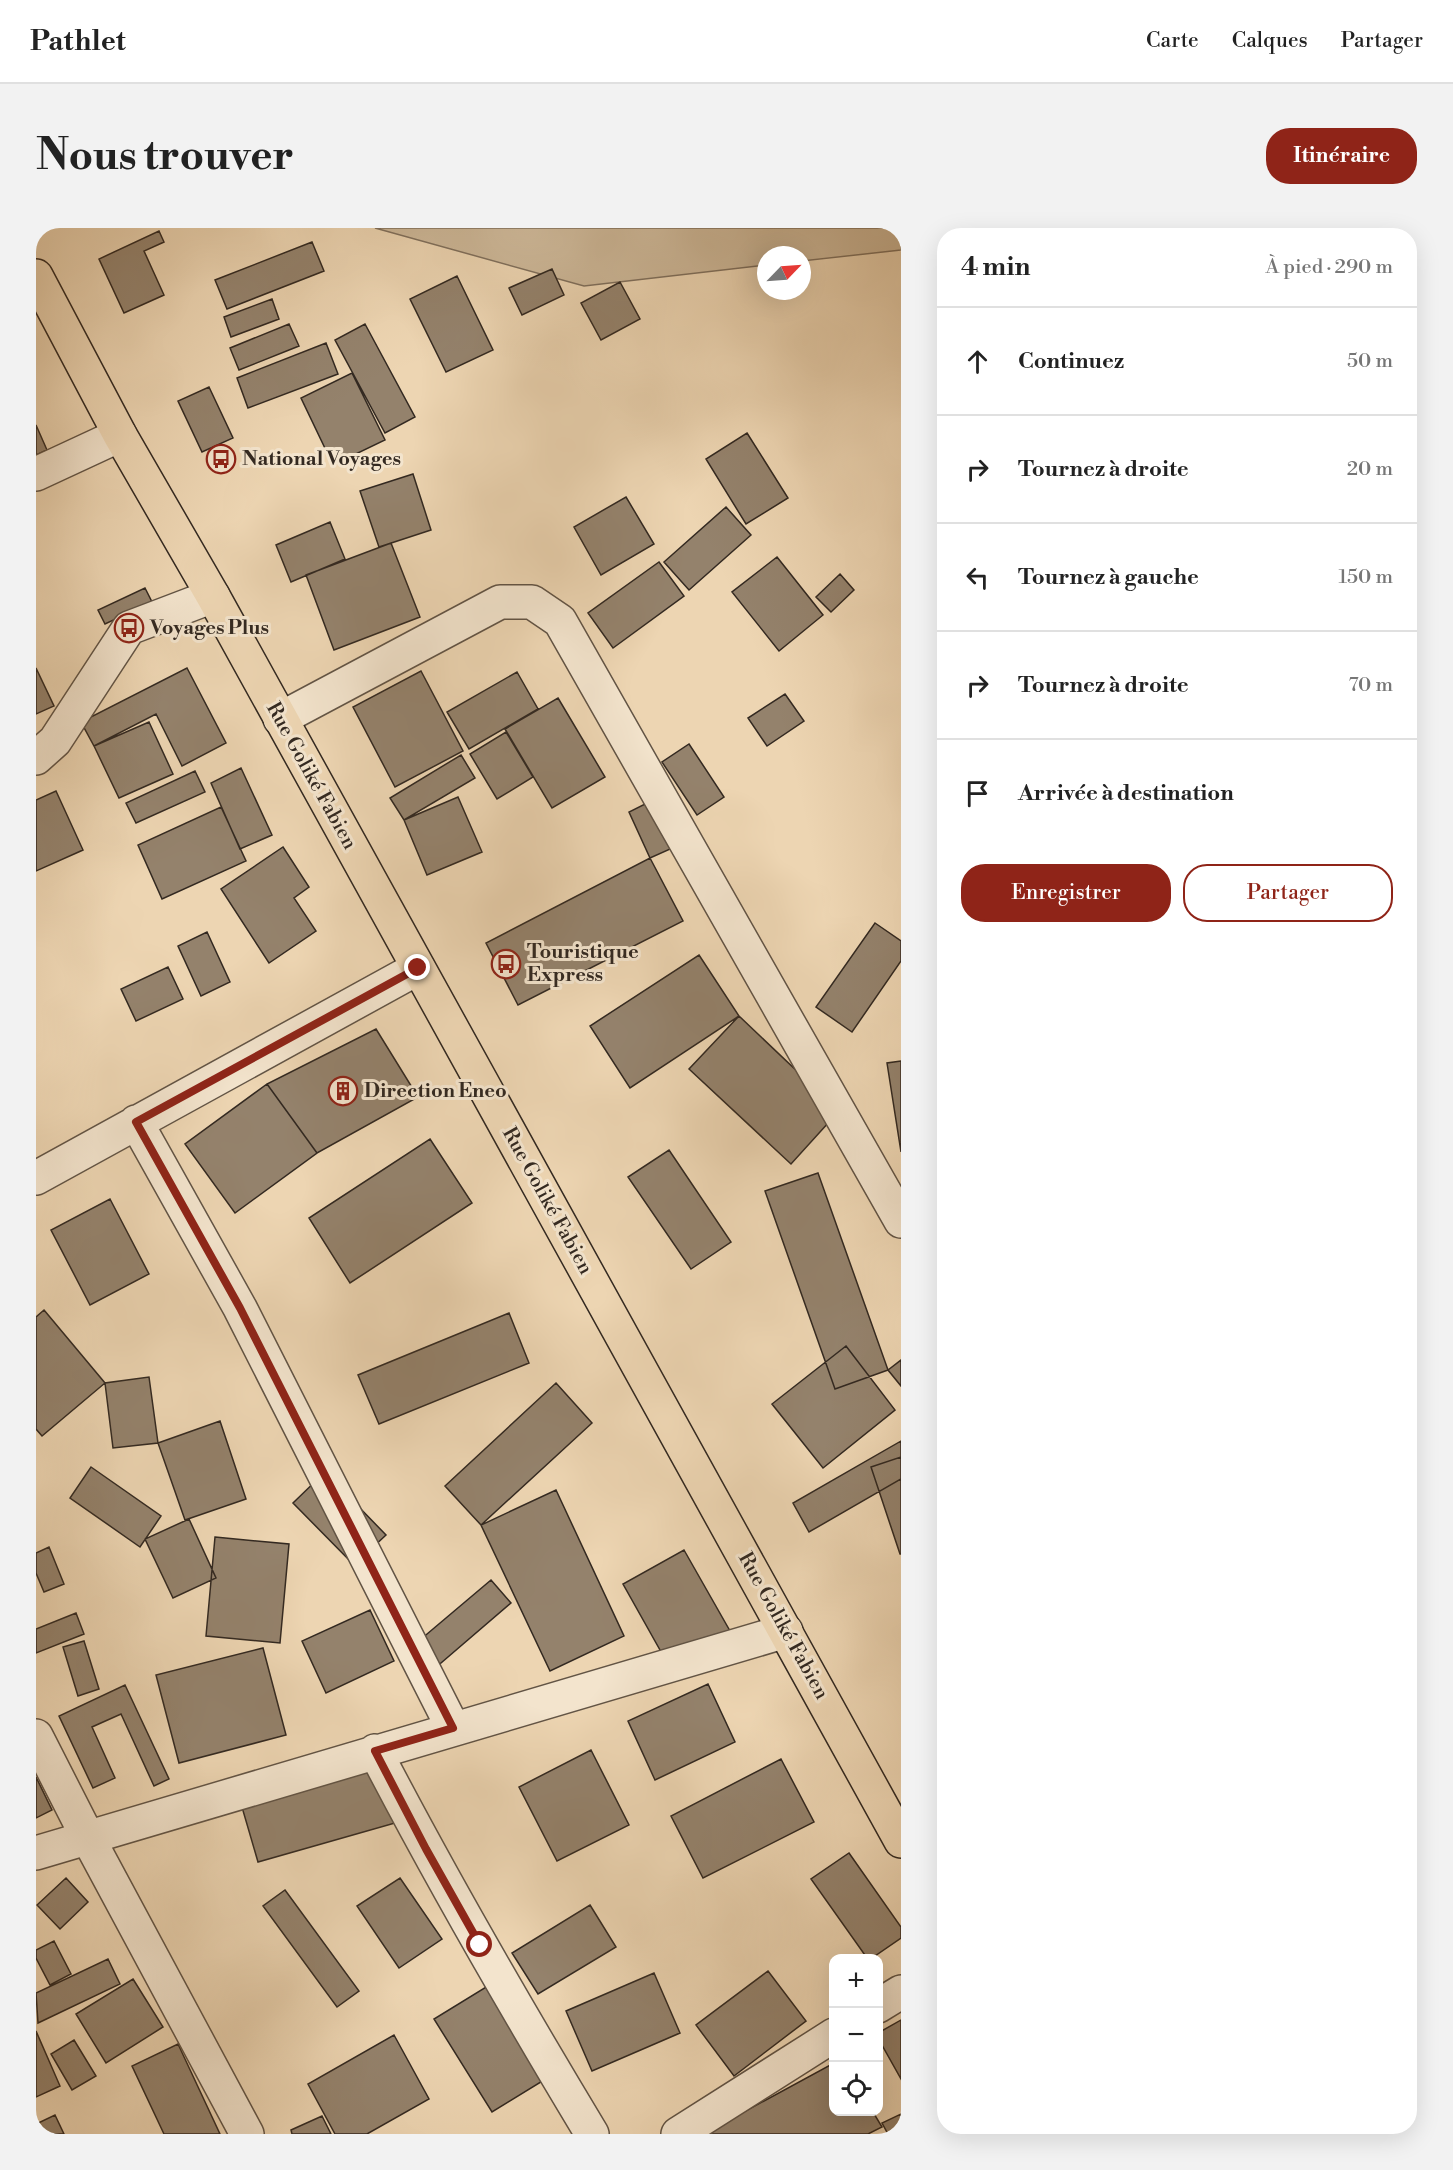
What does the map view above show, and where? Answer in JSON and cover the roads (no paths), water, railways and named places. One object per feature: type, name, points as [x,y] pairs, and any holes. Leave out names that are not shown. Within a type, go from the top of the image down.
[{"type":"highway","name":"Rue Goliké Fabien","points":[[36,276],[120,435],[213,596],[901,1842]]},
{"type":"street","points":[[36,474],[120,435]]},
{"type":"street","points":[[36,758],[55,741],[129,628],[213,596]]},
{"type":"street","points":[[280,719],[500,602],[532,602],[560,621],[901,1221]]},
{"type":"street","points":[[36,1178],[418,968]]},
{"type":"street","points":[[136,1122],[240,1308],[453,1728]]},
{"type":"street","points":[[36,1853],[786,1631]]},
{"type":"street","points":[[36,1736],[88,1838],[247,2134]]},
{"type":"street","points":[[375,1751],[426,1849],[501,1982],[592,2134]]},
{"type":"street","points":[[883,2004],[901,1992]]},
{"type":"street","points":[[678,2134],[829,2038]]},
{"type":"place","name":"National Voyages","points":[[221,459]]},
{"type":"place","name":"Voyages Plus","points":[[129,628]]},
{"type":"place","name":"Touristique Express","points":[[506,964]]},
{"type":"place","name":"Direction Eneo","points":[[343,1091]]}]
